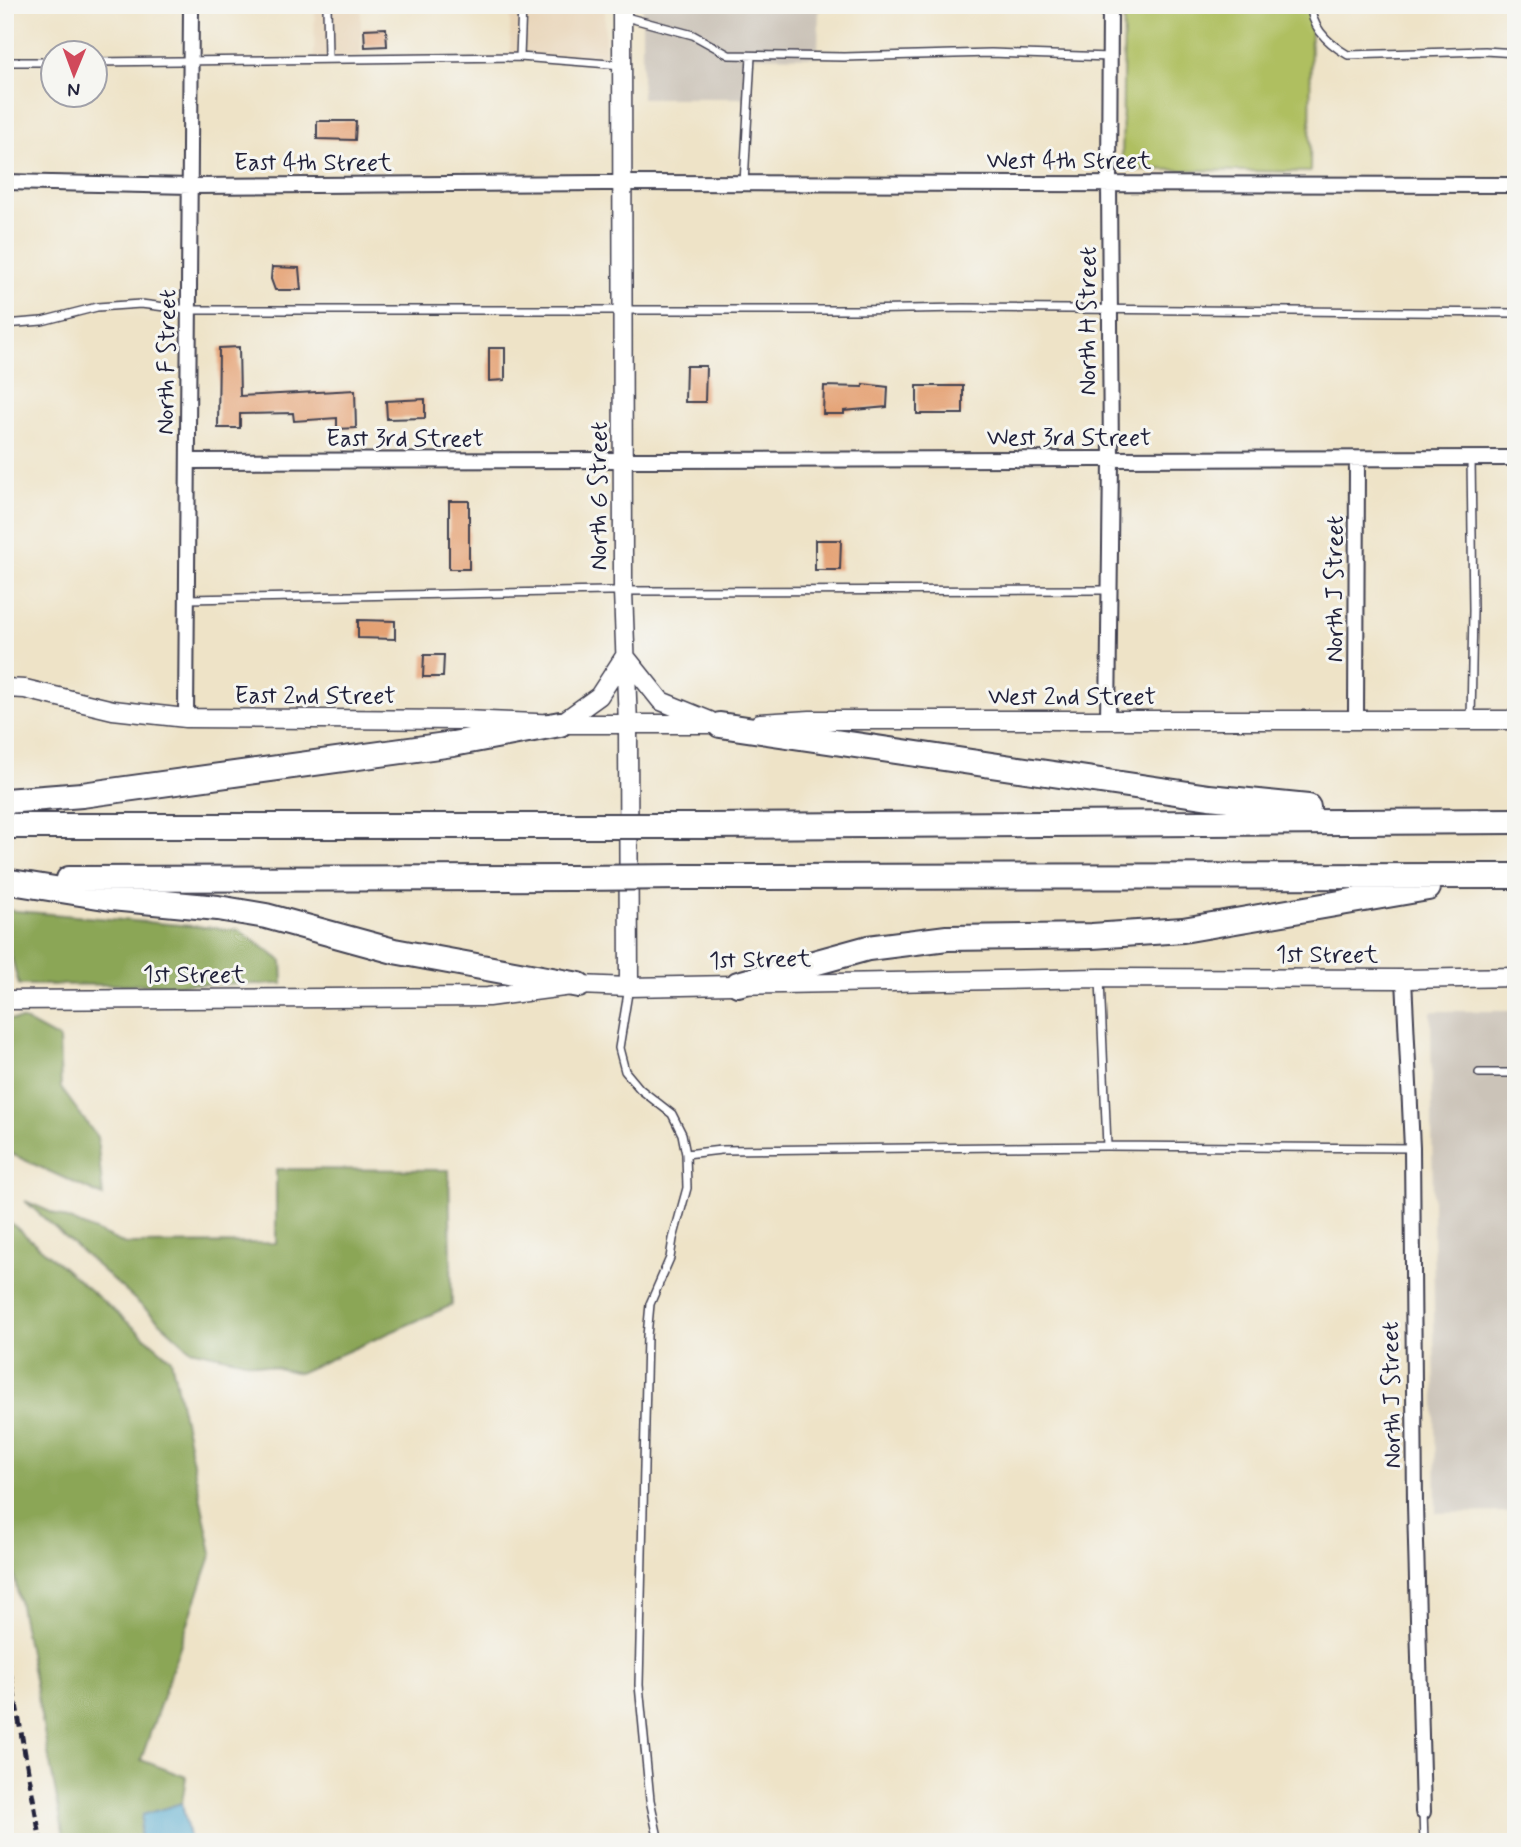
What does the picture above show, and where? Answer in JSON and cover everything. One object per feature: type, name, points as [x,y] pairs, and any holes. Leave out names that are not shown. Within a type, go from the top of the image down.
[{"type":"highway","points":[[5,801],[82,795],[453,744],[560,724]]},
{"type":"highway","points":[[720,725],[1209,797],[1434,820]]},
{"type":"highway","points":[[5,826],[705,826],[1516,821]]},
{"type":"highway","points":[[5,880],[1507,876]]},
{"type":"highway","points":[[738,984],[868,948],[947,938],[1092,936],[1183,930],[1507,876]]},
{"type":"highway","points":[[5,880],[111,898],[218,908],[267,916],[394,951],[579,985]]},
{"type":"street","name":"North F Street","points":[[186,719],[191,5]]},
{"type":"street","name":"North H Street","points":[[1108,721],[1111,460],[1110,5]]},
{"type":"street","name":"North G Street","points":[[622,10],[623,591],[628,725],[629,987]]},
{"type":"street","name":"East 4th Street","points":[[5,182],[191,186],[622,183]]},
{"type":"street","name":"West 4th Street","points":[[622,183],[1516,185]]},
{"type":"street","name":"West 3rd Street","points":[[623,460],[1516,458]]},
{"type":"street","name":"North J Street","points":[[1356,720],[1357,459]]},
{"type":"street","name":"East 3rd Street","points":[[188,461],[623,460]]},
{"type":"street","points":[[560,724],[599,696],[625,656],[661,701],[720,725]]},
{"type":"street","name":"East 2nd Street","points":[[5,688],[25,689],[113,710],[186,719],[464,720],[628,725]]},
{"type":"street","name":"West 2nd Street","points":[[628,725],[720,725],[810,720],[1516,720]]},
{"type":"street","name":"1st Street","points":[[5,1000],[488,997],[579,985],[629,987],[1100,978],[1516,977]]},
{"type":"street","name":"North J Street","points":[[1404,979],[1412,1148],[1415,1504],[1423,1812]]},
{"type":"lane","points":[[327,5],[328,58]]},
{"type":"lane","points":[[520,57],[522,5]]},
{"type":"lane","points":[[1311,5],[1311,17],[1323,36],[1335,48],[1348,55],[1485,51],[1516,53]]},
{"type":"lane","points":[[622,10],[693,35],[729,55],[844,58],[991,53],[1111,57]]},
{"type":"lane","points":[[744,183],[751,56]]},
{"type":"lane","points":[[108,62],[520,57],[622,65]]},
{"type":"lane","points":[[5,62],[38,62]]},
{"type":"lane","points":[[5,324],[43,321],[97,307],[141,304],[189,310],[622,311],[962,308],[1516,313]]},
{"type":"lane","points":[[1471,458],[1471,720]]},
{"type":"lane","points":[[188,599],[623,591],[1108,590]]},
{"type":"lane","points":[[1100,978],[1107,1146]]},
{"type":"lane","points":[[629,987],[619,1048],[625,1071],[640,1089],[672,1114],[682,1134],[686,1154],[687,1188],[670,1258],[650,1304],[647,1336],[639,1685],[650,1800],[659,1842]]},
{"type":"lane","points":[[1479,1073],[1516,1073]]},
{"type":"lane","points":[[686,1154],[721,1150],[1107,1146],[1412,1148]]},
{"type":"lane","points":[[1423,1812],[1424,1842]]},
{"type":"shaded area","points":[[315,5],[361,5],[361,58],[314,58]]},
{"type":"shaded area","points":[[510,5],[605,5],[605,64],[510,57]]},
{"type":"shaded area","points":[[642,5],[819,5],[818,57],[752,56],[749,98],[642,98]]},
{"type":"shaded area","points":[[1431,1011],[1516,1011],[1516,1512],[1436,1513]]},
{"type":"green space","points":[[1124,5],[1311,5],[1310,172],[1122,169]]},
{"type":"green space","points":[[5,910],[239,930],[282,961],[283,984],[19,985],[5,932]]},
{"type":"green space","points":[[5,1019],[24,1020],[59,1039],[61,1088],[97,1137],[103,1196],[5,1151]]},
{"type":"green space","points":[[276,1169],[449,1170],[452,1305],[299,1373],[190,1349],[25,1201],[125,1244],[276,1243]]},
{"type":"green space","points":[[5,1218],[171,1359],[212,1553],[141,1760],[186,1777],[182,1803],[142,1815],[139,1842],[65,1842],[5,1527]]},
{"type":"water","points":[[182,1803],[190,1842],[139,1842],[142,1815]]},
{"type":"building","points":[[386,28],[387,46],[365,47],[364,29]]},
{"type":"building","points":[[317,121],[356,121],[355,140],[317,139]]},
{"type":"building","points":[[272,267],[299,268],[301,290],[275,290],[271,279]]},
{"type":"building","points":[[239,347],[240,396],[355,390],[356,428],[337,429],[337,418],[294,421],[293,413],[240,414],[240,428],[218,428],[219,348]]},
{"type":"building","points":[[489,348],[505,348],[505,380],[489,381]]},
{"type":"building","points":[[686,366],[706,366],[705,402],[685,402]]},
{"type":"building","points":[[863,384],[888,387],[887,407],[844,411],[844,414],[823,414],[824,386],[863,387]]},
{"type":"building","points":[[917,386],[963,386],[963,414],[917,414]]},
{"type":"building","points":[[425,399],[425,418],[387,419],[386,401]]},
{"type":"building","points":[[449,501],[469,501],[469,569],[449,569]]},
{"type":"building","points":[[815,540],[841,540],[840,570],[815,570]]},
{"type":"building","points":[[358,620],[395,621],[395,639],[358,638]]},
{"type":"building","points":[[424,655],[444,655],[443,677],[423,677]]},
{"type":"railway","points":[[5,1644],[41,1842]]}]
